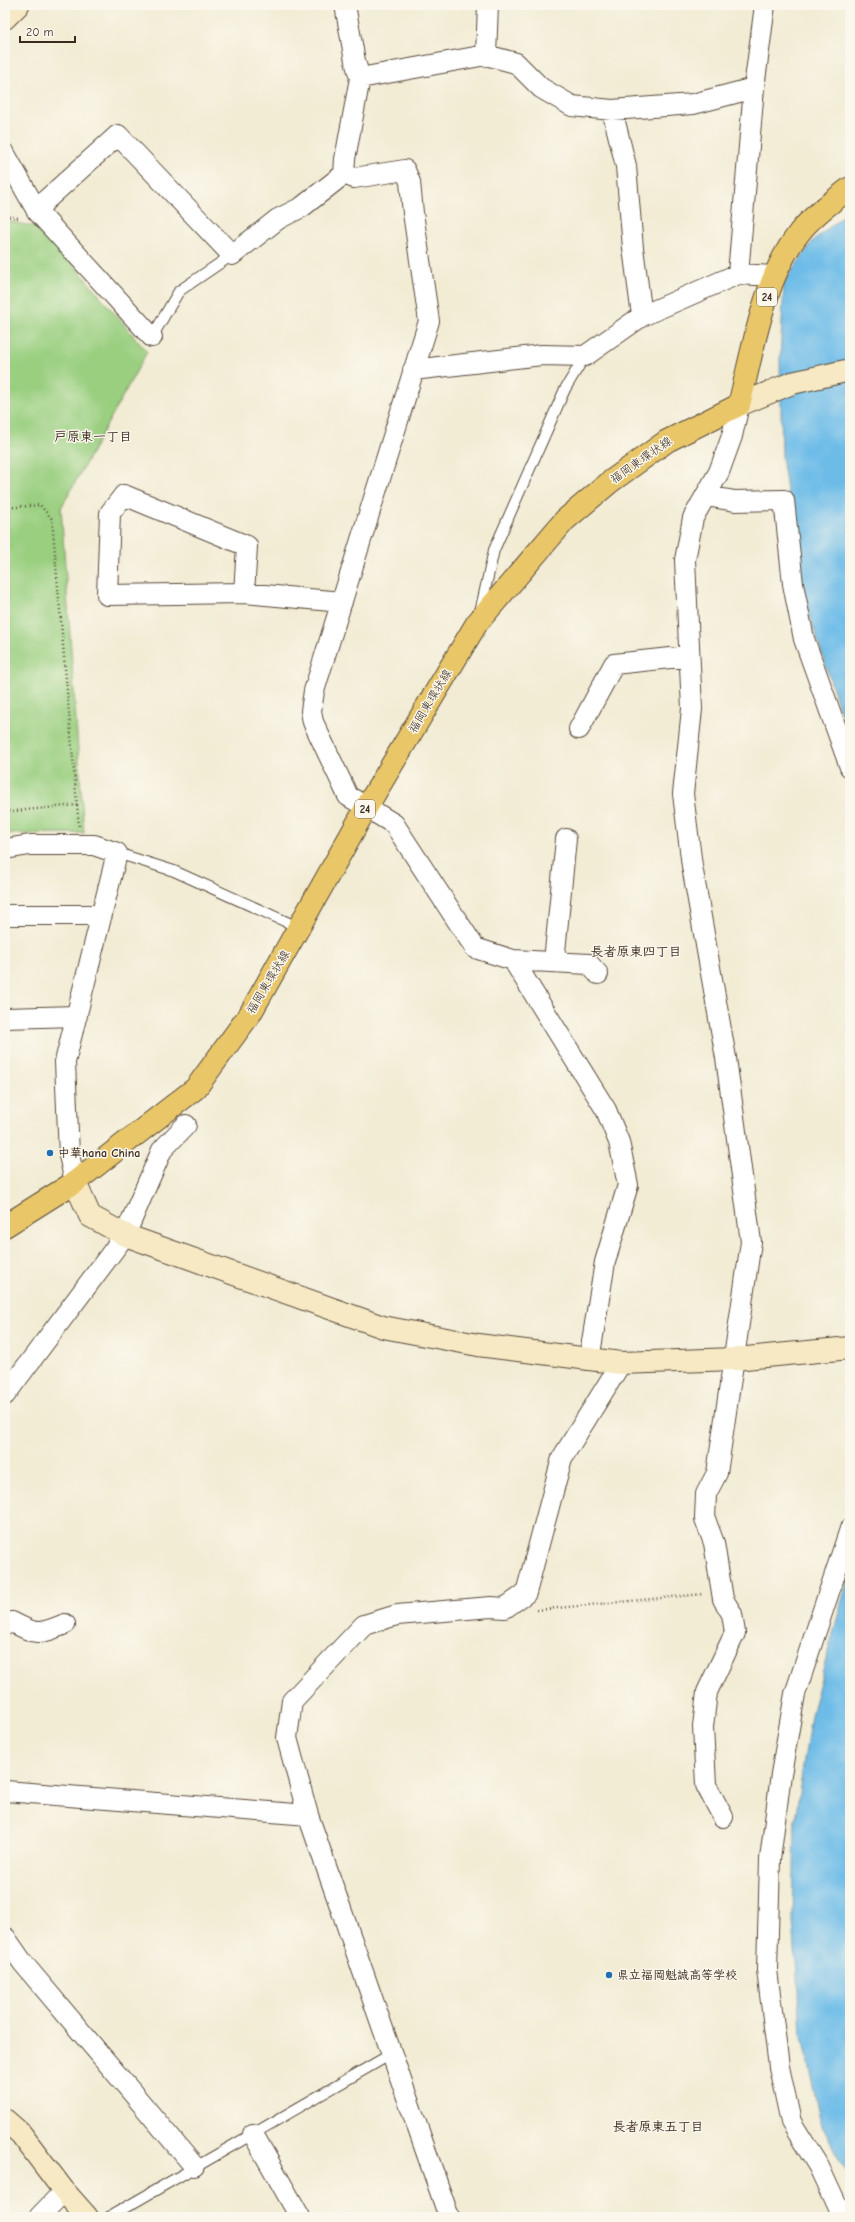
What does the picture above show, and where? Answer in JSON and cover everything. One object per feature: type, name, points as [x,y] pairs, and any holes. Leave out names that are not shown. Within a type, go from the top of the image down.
[{"type":"main road","name":"24","points":[[739,405],[773,276],[796,236],[827,206],[850,188]]},
{"type":"main road","name":"福岡東環状線","points":[[5,1226],[75,1182],[196,1088],[250,1014],[300,928],[366,808],[477,624],[565,520],[610,482],[667,441],[739,405]]},
{"type":"street","points":[[5,18],[18,5]]},
{"type":"street","points":[[38,211],[46,200],[118,135],[232,254],[278,219],[302,207],[344,174],[345,159],[360,78],[355,61],[345,5]]},
{"type":"street","points":[[486,55],[488,5]]},
{"type":"street","points":[[738,274],[754,88],[765,5]]},
{"type":"street","points":[[360,78],[486,55],[516,63],[541,88],[572,106],[612,110],[693,104],[754,88]]},
{"type":"street","points":[[612,110],[626,166],[633,248],[642,316]]},
{"type":"street","points":[[5,154],[38,211],[152,337]]},
{"type":"street","points":[[344,174],[354,178],[405,170],[410,182],[413,213],[429,321],[314,692],[311,711],[313,722],[348,796],[394,824],[475,948],[513,960],[589,964],[598,974]]},
{"type":"street","points":[[413,370],[542,355],[585,356],[642,316],[738,274],[773,276]]},
{"type":"street","points":[[723,1817],[706,1784],[703,1727],[707,1692],[735,1633],[732,1614],[723,1600],[714,1543],[704,1519],[706,1494],[717,1473],[735,1359],[751,1242],[726,1058],[692,866],[683,794],[692,709],[685,560],[693,518],[719,472],[732,436],[739,405],[792,382],[850,370]]},
{"type":"street","points":[[244,593],[247,546],[124,495],[110,514],[107,595],[244,593],[342,602]]},
{"type":"street","points":[[706,496],[735,501],[784,500],[793,584],[804,639],[850,767]]},
{"type":"street","points":[[579,729],[614,664],[689,656]]},
{"type":"street","points":[[554,962],[566,839]]},
{"type":"street","points":[[5,849],[30,845],[94,845],[117,853],[65,1062],[69,1155],[75,1182],[90,1216],[125,1235],[383,1327],[478,1345],[621,1363],[735,1359],[850,1348]]},
{"type":"street","points":[[5,915],[102,915]]},
{"type":"street","points":[[513,960],[606,1110],[619,1142],[628,1185],[605,1262],[589,1360]]},
{"type":"street","points":[[5,1018],[77,1016]]},
{"type":"street","points":[[5,1395],[125,1235],[162,1150],[186,1125]]},
{"type":"street","points":[[449,2217],[393,2053],[308,1815],[287,1738],[292,1701],[364,1625],[397,1615],[491,1607],[505,1608],[526,1593],[562,1458],[621,1363]]},
{"type":"street","points":[[842,2217],[819,2167],[791,2122],[779,2067],[766,1970],[770,1859],[795,1694],[850,1529]]},
{"type":"street","points":[[5,1625],[12,1622],[33,1633],[45,1632],[65,1624]]},
{"type":"street","points":[[5,1791],[308,1815]]},
{"type":"street","points":[[5,1937],[23,1963],[194,2166]]},
{"type":"street","points":[[5,2120],[21,2134],[64,2191],[87,2217]]},
{"type":"street","points":[[253,2134],[300,2217]]},
{"type":"street","points":[[39,2217],[64,2191]]},
{"type":"lane","points":[[152,337],[179,292],[232,254]]},
{"type":"lane","points":[[477,624],[494,550],[565,389],[585,356]]},
{"type":"lane","points":[[117,853],[174,871],[300,928]]},
{"type":"lane","points":[[109,2217],[194,2166],[253,2134],[393,2053]]},
{"type":"path","points":[[5,508],[40,505],[52,520],[77,805],[5,812]]},
{"type":"path","points":[[505,1608],[531,1610],[722,1592]]},
{"type":"green space","points":[[5,221],[43,228],[147,352],[61,508],[84,833],[5,834]]},
{"type":"water","points":[[850,210],[850,742],[802,591],[782,457],[780,360],[784,282],[813,241]]},
{"type":"water","points":[[850,1571],[850,2181],[821,2123],[801,2032],[793,1921],[795,1820],[811,1715]]},
{"type":"place","name":"中華hana China","points":[[50,1153]]},
{"type":"place","name":"県立福岡魁誠高等学校","points":[[609,1975]]},
{"type":"district","name":"戸原東一丁目","points":[[93,436]]},
{"type":"district","name":"長者原東四丁目","points":[[636,951]]},
{"type":"district","name":"長者原東五丁目","points":[[658,2126]]}]
